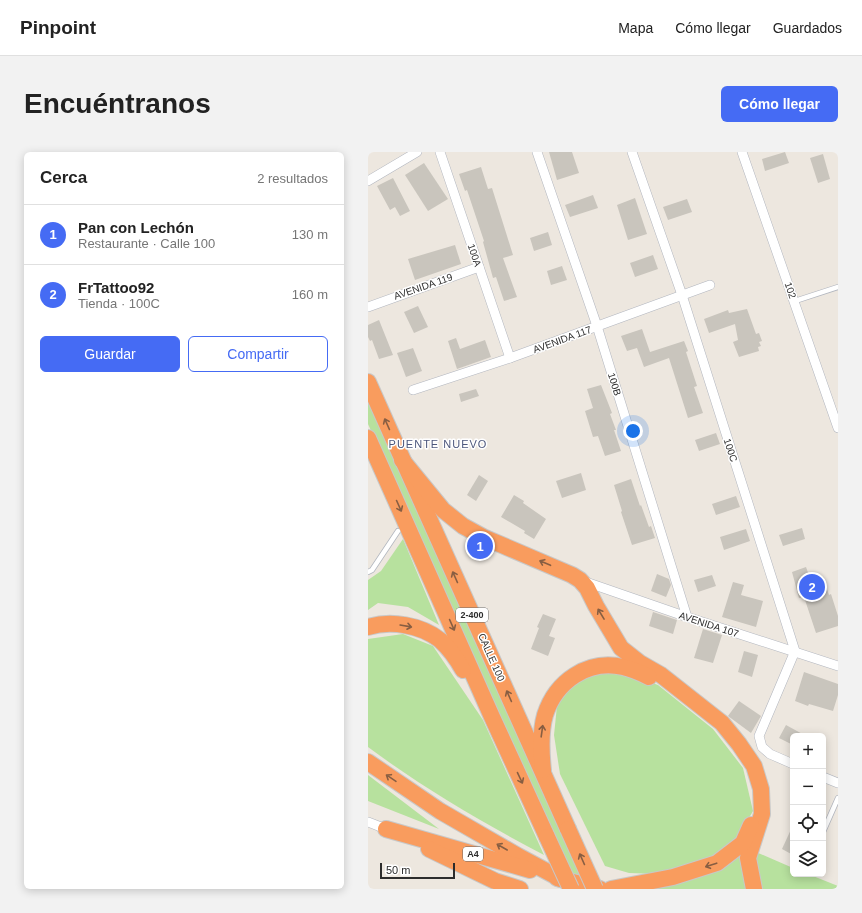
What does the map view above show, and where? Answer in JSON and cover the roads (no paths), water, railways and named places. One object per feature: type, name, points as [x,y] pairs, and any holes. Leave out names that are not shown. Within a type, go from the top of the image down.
[{"type":"highway","name":"CALLE 100","points":[[368,382],[595,889]]},
{"type":"highway","name":"2-400","points":[[368,438],[492,717],[547,836],[566,884]]},
{"type":"highway","points":[[402,460],[443,510],[463,526],[483,537],[572,575],[580,580],[588,588],[596,606],[621,648],[640,663],[661,675],[722,723],[754,766],[761,789],[762,814],[748,858],[754,889]]},
{"type":"highway","points":[[368,626],[390,623],[403,625],[416,628],[439,639],[455,655],[492,717]]},
{"type":"highway","points":[[543,770],[542,732],[545,714],[555,694],[569,679],[586,669],[603,664],[624,667],[659,680],[716,724],[749,771],[757,800],[753,822],[743,843],[717,862],[673,877],[611,889]]},
{"type":"highway","points":[[368,762],[440,811],[566,884]]},
{"type":"highway","name":"A4","points":[[386,829],[566,884],[600,889]]},
{"type":"highway","name":"A4","points":[[386,829],[502,885],[520,889]]},
{"type":"street","points":[[368,181],[417,152]]},
{"type":"street","name":"100A","points":[[440,152],[510,358]]},
{"type":"street","name":"100B","points":[[537,152],[597,326],[687,617]]},
{"type":"street","name":"100C","points":[[632,152],[682,295],[795,651]]},
{"type":"street","name":"102","points":[[742,152],[838,428]]},
{"type":"street","name":"AVENIDA 119","points":[[368,307],[479,267]]},
{"type":"street","name":"AVENIDA 117","points":[[413,390],[510,358],[710,285]]},
{"type":"street","name":"AVENIDA 107","points":[[580,580],[687,617],[838,666]]},
{"type":"street","points":[[790,763],[770,754],[762,747],[759,736],[795,651]]},
{"type":"street","points":[[826,778],[838,783]]},
{"type":"street","points":[[368,822],[386,829]]},
{"type":"lane","points":[[795,301],[838,287]]},
{"type":"lane","points":[[368,572],[372,570],[398,531]]},
{"type":"lane","points":[[826,825],[838,798]]},
{"type":"place","name":"Pan con Lechón","points":[[480,546]]},
{"type":"place","name":"FrTattoo92","points":[[812,587]]},
{"type":"district","name":"PUENTE NUEVO","points":[[438,444]]}]
